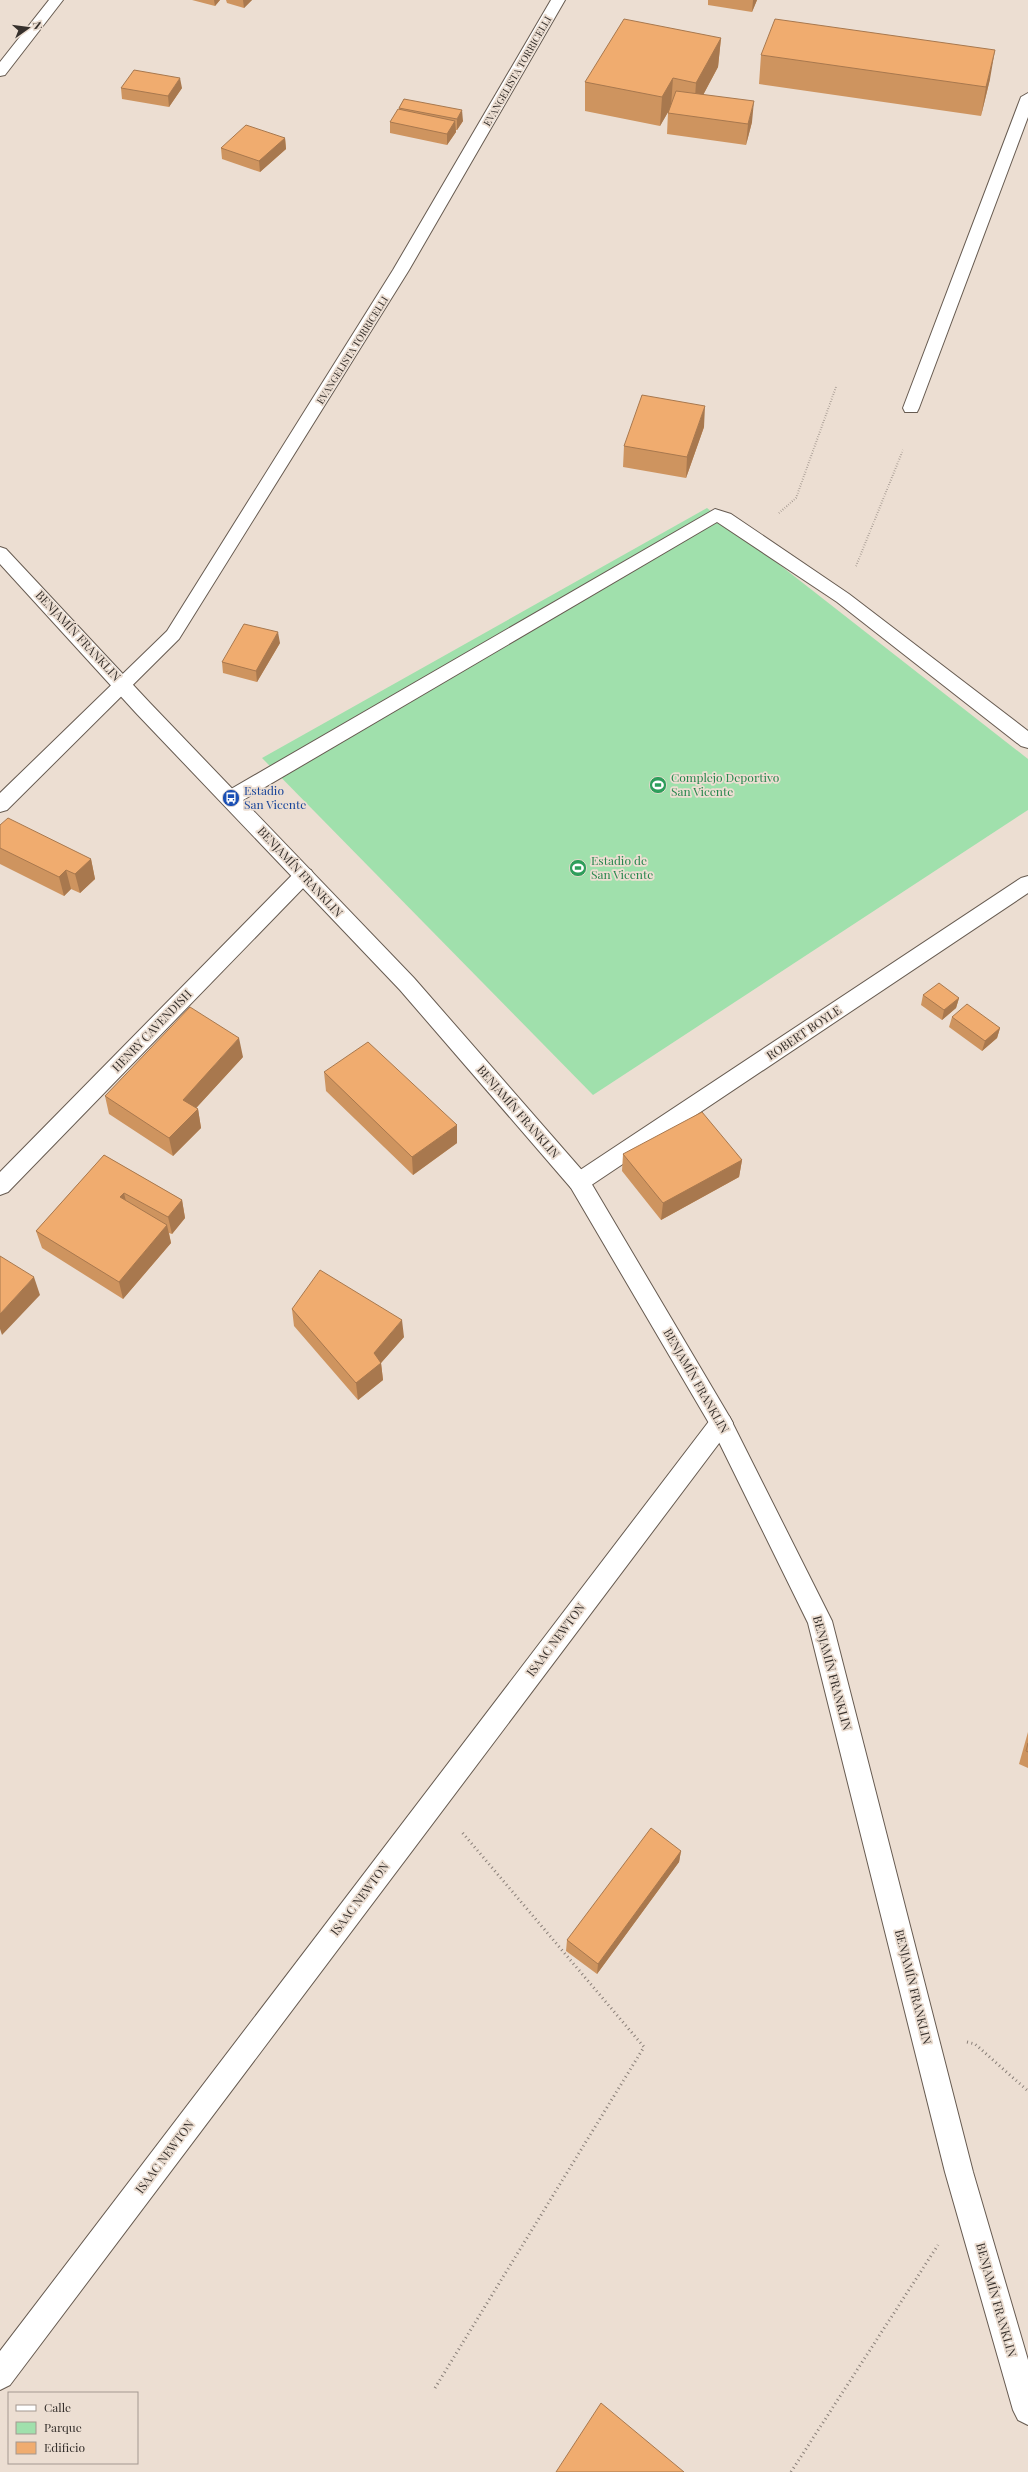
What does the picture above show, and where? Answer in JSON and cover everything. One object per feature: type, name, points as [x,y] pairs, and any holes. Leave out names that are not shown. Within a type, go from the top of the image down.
[{"type":"street","points":[[0,72],[56,0]]},
{"type":"street","name":"EVANGELISTA TORRICELLI","points":[[0,805],[124,685],[173,635],[401,270],[558,0]]},
{"type":"street","points":[[911,408],[1028,97]]},
{"type":"street","points":[[231,798],[711,516],[720,516],[843,598],[1028,741]]},
{"type":"street","name":"BENJAMÍN FRANKLIN","points":[[0,553],[124,685],[143,708],[231,798],[407,984],[579,1182],[721,1423],[820,1621],[967,2200],[1028,2410]]},
{"type":"street","name":"HENRY CAVENDISH","points":[[0,1186],[304,875]]},
{"type":"street","name":"ROBERT BOYLE","points":[[579,1182],[1028,883]]},
{"type":"street","name":"ISAAC NEWTON","points":[[0,2375],[721,1423]]},
{"type":"path","points":[[746,533],[779,514],[796,498],[836,387]]},
{"type":"path","points":[[843,598],[903,450]]},
{"type":"path","points":[[435,1800],[644,2047],[435,2388]]},
{"type":"path","points":[[924,2031],[975,2044],[1028,2091]]},
{"type":"path","points":[[791,2472],[967,2200]]},
{"type":"green space","name":"Estadio de San Vicente","points":[[707,508],[1028,759],[1028,810],[593,1095],[262,758]]},
{"type":"building","points":[[624,19],[721,38],[696,83],[673,78],[662,97],[585,82]]},
{"type":"building","points":[[775,19],[995,50],[986,87],[761,55]]},
{"type":"building","points":[[134,70],[180,78],[168,96],[121,88]]},
{"type":"building","points":[[676,91],[754,101],[748,124],[668,113]]},
{"type":"building","points":[[404,99],[462,110],[457,119],[399,108]]},
{"type":"building","points":[[398,109],[455,121],[447,134],[390,122]]},
{"type":"building","points":[[246,125],[285,138],[259,161],[221,148]]},
{"type":"building","points":[[642,395],[705,406],[687,457],[624,446]]},
{"type":"building","points":[[244,624],[278,632],[256,671],[222,662]]},
{"type":"building","points":[[8,818],[91,859],[75,874],[66,870],[59,877],[0,848],[0,825]]},
{"type":"building","points":[[939,983],[959,998],[944,1010],[923,995]]},
{"type":"building","points":[[967,1004],[1000,1028],[985,1041],[952,1017]]},
{"type":"building","points":[[190,1007],[239,1038],[183,1100],[198,1109],[169,1138],[105,1096]]},
{"type":"building","points":[[368,1042],[457,1125],[412,1157],[324,1072]]},
{"type":"building","points":[[702,1112],[742,1160],[663,1203],[623,1154]]},
{"type":"building","points":[[104,1155],[182,1200],[168,1217],[124,1193],[120,1197],[167,1225],[119,1282],[36,1231]]},
{"type":"building","points":[[0,1256],[34,1277],[0,1314]]},
{"type":"building","points":[[320,1270],[402,1320],[374,1353],[381,1363],[356,1383],[292,1309]]},
{"type":"building","points":[[651,1828],[681,1851],[598,1964],[567,1940]]},
{"type":"building","points":[[601,2403],[684,2472],[556,2472]]},
{"type":"place","name":"Complejo Deportivo San Vicente","points":[[658,785]]},
{"type":"place","name":"Estadio San Vicente","points":[[231,798]]},
{"type":"place","name":"Estadio de San Vicente","points":[[578,868]]}]
